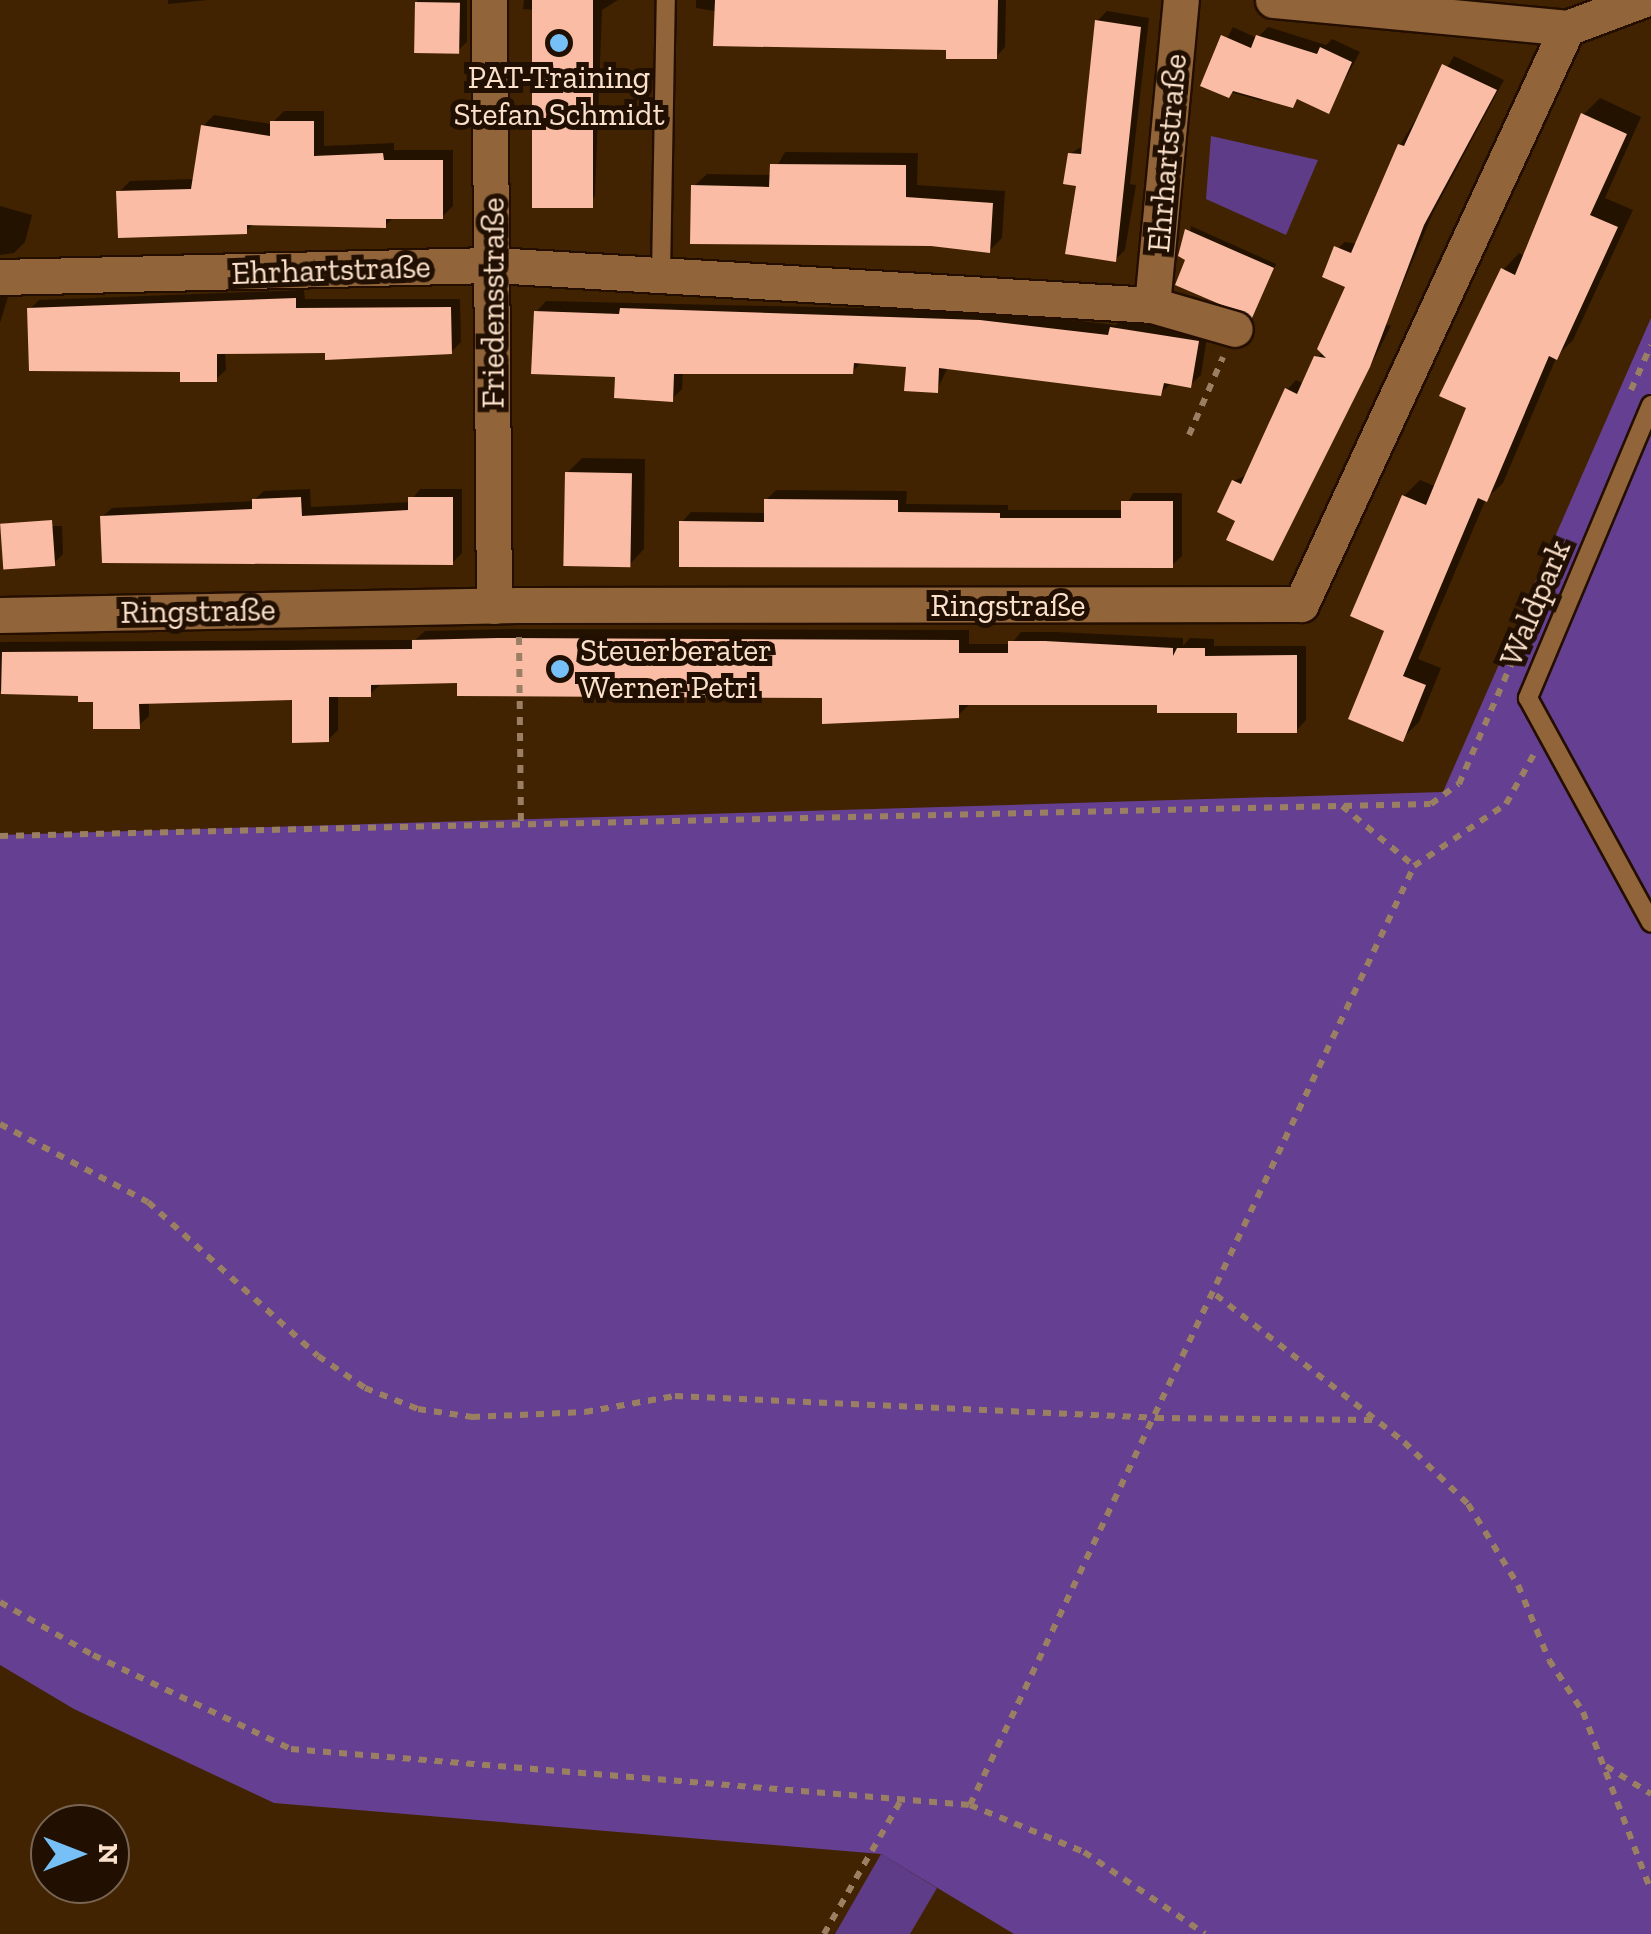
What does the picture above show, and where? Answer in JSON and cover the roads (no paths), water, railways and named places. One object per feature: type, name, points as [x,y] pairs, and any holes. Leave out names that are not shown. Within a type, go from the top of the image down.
[{"type":"street","name":"Friedensstraße","points":[[489,0],[506,606]]},
{"type":"street","name":"Ehrhartstraße","points":[[1152,306],[1181,0]]},
{"type":"street","points":[[1273,0],[1567,28],[1642,0]]},
{"type":"street","name":"Ringstraße","points":[[0,615],[506,606],[1302,604],[1567,28]]},
{"type":"street","name":"Ehrhartstraße","points":[[0,277],[494,265],[1152,306],[1235,329]]},
{"type":"lane","points":[[662,274],[666,0]]},
{"type":"lane","name":"Waldpark","points":[[1651,404],[1528,698],[1651,923]]},
{"type":"place","name":"PAT-Training Stefan Schmidt","points":[[559,43]]},
{"type":"place","name":"Steuerberater Werner Petri","points":[[560,669]]}]
